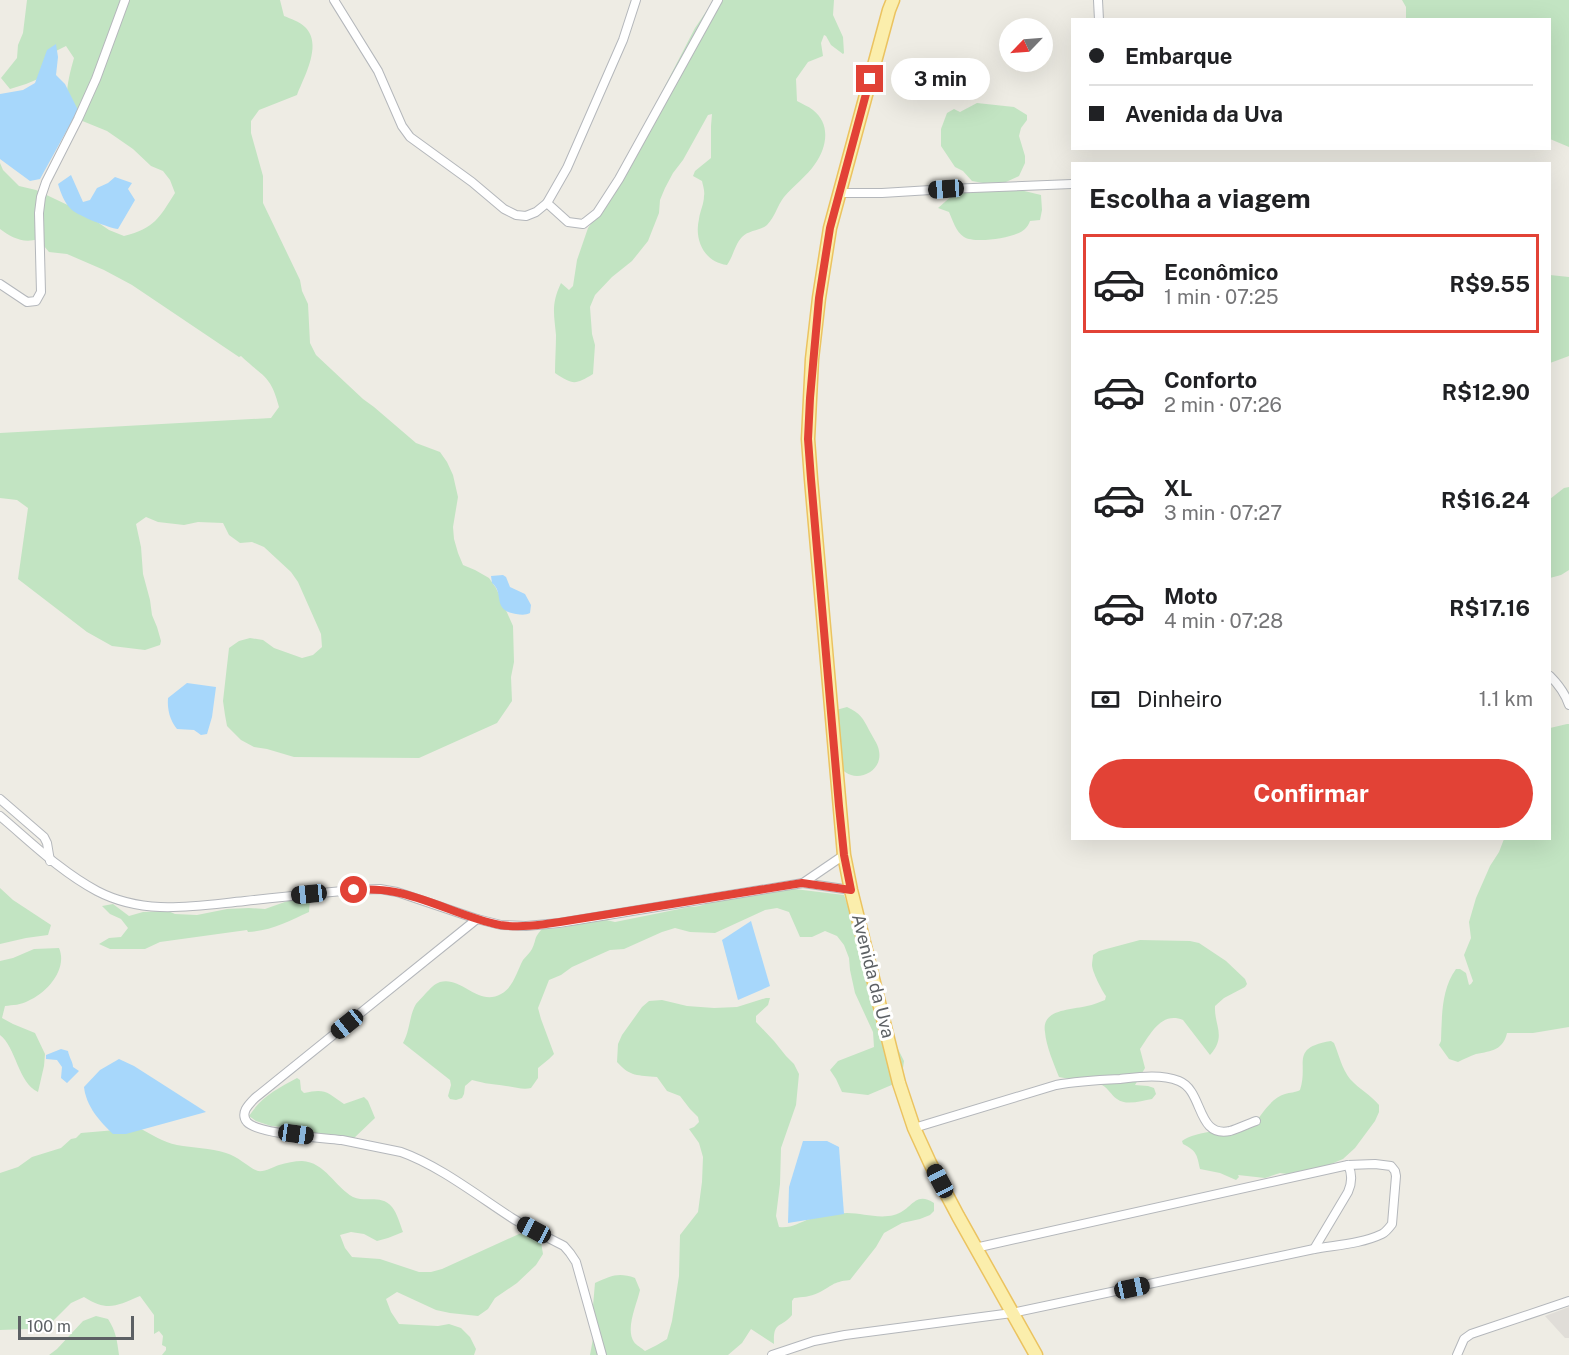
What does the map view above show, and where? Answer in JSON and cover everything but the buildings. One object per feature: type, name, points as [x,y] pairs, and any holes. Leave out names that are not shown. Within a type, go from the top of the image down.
[{"type":"main road","name":"Avenida da Uva","points":[[892,0],[830,228],[812,359],[808,439],[844,855],[899,1083],[914,1128],[975,1248],[1036,1355]]},
{"type":"street","points":[[0,284],[27,302],[36,301],[39,297],[41,292],[39,213],[41,197],[46,182],[96,79],[124,0]]},
{"type":"street","points":[[334,0],[378,71],[402,126],[410,137],[472,182],[504,209],[516,215],[526,216],[536,212],[547,203],[567,168],[623,40],[636,0]]},
{"type":"street","points":[[547,203],[568,222],[583,224],[597,213],[619,179],[718,0]]},
{"type":"street","points":[[1098,0],[1099,18]]},
{"type":"street","points":[[839,193],[1071,184]]},
{"type":"street","points":[[1551,676],[1569,705]]},
{"type":"street","points":[[0,799],[44,837],[50,861]]},
{"type":"street","points":[[0,816],[50,861],[75,878],[99,892],[143,907],[189,907],[380,889],[397,892],[477,919],[501,925],[526,926],[802,883],[851,890]]},
{"type":"street","points":[[802,883],[844,855]]},
{"type":"street","points":[[477,919],[255,1098],[244,1112],[245,1119],[250,1124],[273,1131],[341,1140],[410,1155],[453,1179],[514,1219],[564,1246],[576,1262],[602,1355]]},
{"type":"street","points":[[914,1128],[1056,1085],[1151,1077],[1171,1078],[1187,1085],[1206,1123],[1211,1128],[1229,1131],[1256,1121]]},
{"type":"street","points":[[771,1355],[814,1341],[845,1335],[1012,1313],[1383,1234],[1392,1224],[1396,1176],[1393,1168],[1386,1164],[1348,1165],[975,1248]]},
{"type":"street","points":[[1314,1249],[1352,1184],[1348,1165]]},
{"type":"street","points":[[1457,1355],[1464,1339],[1471,1334],[1569,1301]]},
{"type":"shaded area","points":[[1569,1307],[1569,1338],[1565,1338],[1545,1316]]},
{"type":"green space","points":[[27,0],[280,0],[284,16],[300,23],[310,34],[312,51],[310,61],[297,95],[259,110],[251,121],[251,133],[263,176],[263,203],[300,280],[308,304],[310,343],[316,355],[363,399],[416,443],[440,452],[453,475],[458,497],[453,527],[458,553],[463,565],[489,578],[513,626],[512,701],[497,723],[419,758],[294,757],[254,747],[241,740],[227,726],[223,701],[229,648],[239,641],[250,638],[263,640],[274,648],[302,658],[313,655],[322,647],[321,634],[298,582],[291,572],[264,547],[252,542],[240,543],[229,535],[223,523],[198,522],[184,525],[158,522],[146,517],[136,524],[143,574],[152,615],[161,641],[160,645],[145,650],[112,646],[87,632],[18,579],[28,508],[17,500],[0,498],[0,433],[271,418],[279,407],[269,382],[241,356],[239,357],[132,285],[67,254],[49,252],[38,239],[22,240],[0,229],[0,163],[3,170],[19,186],[36,190],[74,208],[109,230],[124,236],[143,229],[155,221],[175,193],[170,180],[163,171],[151,166],[133,149],[107,131],[69,113],[67,92],[74,58],[66,46],[54,52],[38,79],[10,89],[1,78],[17,58]]},
{"type":"green space","points":[[714,0],[834,0],[833,15],[843,37],[844,53],[831,45],[824,35],[821,43],[823,56],[808,62],[796,79],[797,101],[813,110],[823,122],[825,136],[822,150],[812,168],[784,197],[767,225],[742,237],[727,265],[719,263],[712,260],[702,249],[698,227],[704,190],[702,181],[693,176],[695,171],[711,158],[712,114],[708,115],[665,188],[660,200],[659,213],[648,241],[632,261],[595,295],[590,307],[595,345],[593,374],[578,382],[566,380],[555,373],[554,309],[558,290],[561,283],[569,290],[573,286],[577,260],[588,228],[634,161],[654,107],[695,28]]},
{"type":"green space","points":[[1402,0],[1569,0],[1569,147],[1551,139],[1551,18],[1406,18],[1406,7]]},
{"type":"green space","points":[[977,103],[1014,107],[1027,115],[1019,136],[1025,163],[1019,176],[1006,182],[972,181],[963,171],[955,167],[941,146],[941,129],[947,113],[954,109],[960,112]]},
{"type":"green space","points":[[1012,188],[1041,195],[1042,210],[1040,220],[1030,221],[1025,229],[1013,235],[986,240],[969,239],[959,232],[949,212],[938,208],[954,194],[972,189]]},
{"type":"green space","points":[[1551,275],[1569,277],[1569,356],[1551,363]]},
{"type":"green space","points":[[1569,487],[1569,570],[1551,578],[1551,498]]},
{"type":"green space","points":[[847,707],[863,719],[879,751],[876,767],[863,775],[848,774],[838,761],[836,710]]},
{"type":"green space","points":[[1569,724],[1569,1027],[1533,1033],[1507,1033],[1503,1043],[1496,1049],[1458,1062],[1449,1059],[1439,1045],[1447,986],[1456,969],[1466,973],[1469,985],[1473,981],[1464,955],[1471,938],[1469,922],[1476,898],[1504,840],[1551,840],[1551,728]]},
{"type":"green space","points":[[778,887],[844,895],[897,1047],[904,1061],[902,1075],[894,1084],[868,1095],[842,1092],[830,1070],[838,1061],[874,1047],[873,1032],[855,993],[849,958],[844,945],[837,936],[825,931],[812,937],[800,937],[789,912],[777,908],[765,910],[715,933],[690,932],[675,928],[662,932],[624,949],[610,950],[549,980],[538,1008],[554,1054],[538,1068],[538,1078],[531,1088],[472,1080],[465,1086],[462,1098],[450,1099],[448,1096],[450,1080],[403,1043],[416,1004],[434,985],[448,981],[485,997],[501,994],[512,984],[523,960],[542,929],[561,928],[602,919],[615,922]]},
{"type":"green space","points":[[0,888],[13,900],[51,925],[48,935],[0,944]]},
{"type":"green space","points":[[299,897],[310,899],[309,912],[264,930],[248,932],[247,930],[160,942],[145,949],[110,949],[99,944],[109,938],[121,937],[128,928],[121,919],[110,914],[102,906],[113,904],[129,916],[143,912],[168,911],[175,914],[197,915],[227,909],[265,909]]},
{"type":"green space","points":[[1140,940],[1199,943],[1226,961],[1245,979],[1247,984],[1215,1006],[1219,1036],[1210,1055],[1183,1020],[1168,1019],[1152,1031],[1140,1049],[1145,1068],[1135,1085],[1154,1088],[1156,1094],[1152,1099],[1129,1103],[1117,1099],[1102,1085],[1059,1077],[1050,1055],[1045,1024],[1052,1015],[1058,1012],[1089,1006],[1105,1000],[1106,996],[1092,968],[1093,955],[1099,951]]},
{"type":"green space","points":[[59,948],[61,964],[49,986],[25,1002],[5,1006],[2,1018],[35,1033],[45,1054],[38,1092],[26,1081],[10,1048],[0,1035],[0,961],[34,949]]},
{"type":"green space","points":[[770,998],[768,1005],[756,1016],[756,1022],[794,1064],[799,1074],[796,1105],[781,1148],[776,1216],[779,1227],[838,1214],[894,1215],[922,1199],[934,1203],[934,1211],[930,1215],[902,1223],[884,1233],[850,1280],[835,1283],[812,1295],[794,1298],[792,1315],[776,1328],[774,1344],[751,1329],[742,1343],[728,1355],[590,1355],[594,1333],[595,1283],[615,1276],[624,1275],[635,1278],[640,1290],[631,1324],[635,1343],[645,1351],[667,1339],[679,1276],[680,1235],[698,1212],[702,1182],[703,1157],[699,1143],[689,1129],[699,1122],[698,1117],[680,1096],[667,1091],[657,1077],[630,1073],[617,1062],[618,1044],[622,1035],[649,1001],[662,1000],[687,1006],[714,1008],[737,1007]]},
{"type":"green space","points":[[1331,1041],[1350,1079],[1379,1105],[1375,1121],[1355,1148],[1343,1159],[1324,1167],[1287,1174],[1280,1173],[1265,1178],[1238,1175],[1236,1180],[1220,1173],[1200,1169],[1196,1154],[1182,1141],[1206,1132],[1253,1127],[1275,1099],[1300,1090],[1305,1052],[1318,1044]]},
{"type":"green space","points":[[297,1078],[300,1080],[301,1090],[304,1093],[325,1092],[344,1104],[364,1097],[375,1118],[352,1140],[315,1136],[306,1129],[271,1126],[249,1116],[265,1098]]},
{"type":"green space","points":[[139,1128],[172,1144],[214,1150],[230,1155],[258,1171],[293,1162],[310,1162],[323,1170],[353,1197],[388,1203],[395,1212],[403,1232],[377,1241],[364,1234],[351,1232],[340,1235],[345,1248],[352,1257],[380,1259],[419,1272],[431,1272],[519,1234],[532,1234],[541,1242],[543,1254],[536,1265],[517,1283],[495,1298],[488,1309],[478,1316],[436,1310],[397,1292],[386,1299],[399,1324],[438,1326],[449,1324],[461,1328],[470,1337],[476,1349],[474,1355],[162,1355],[166,1350],[166,1347],[162,1345],[163,1336],[159,1331],[154,1334],[154,1315],[140,1296],[112,1306],[100,1305],[84,1297],[71,1303],[53,1321],[32,1331],[27,1329],[0,1330],[0,1173],[18,1167],[32,1157],[61,1148],[81,1133]]},
{"type":"green space","points":[[96,1316],[108,1319],[111,1323],[119,1355],[49,1355],[83,1321]]},
{"type":"water","points":[[56,44],[58,57],[56,75],[65,84],[78,110],[40,179],[30,181],[0,159],[0,94],[23,90],[35,83],[47,50]]},
{"type":"water","points":[[71,175],[83,202],[90,200],[97,188],[115,177],[132,183],[128,189],[135,200],[118,229],[87,218],[69,207],[58,184]]},
{"type":"water","points":[[503,575],[510,587],[525,594],[531,605],[530,613],[524,615],[508,612],[501,605],[491,576]]},
{"type":"water","points":[[187,683],[216,687],[207,734],[201,735],[194,730],[177,729],[171,719],[168,698]]},
{"type":"water","points":[[751,921],[770,986],[738,1000],[722,940]]},
{"type":"water","points":[[61,1049],[68,1051],[73,1067],[79,1071],[67,1083],[61,1078],[62,1067],[57,1060],[46,1059],[46,1055]]},
{"type":"water","points":[[119,1059],[134,1066],[206,1112],[126,1134],[113,1134],[91,1107],[84,1087],[100,1070]]},
{"type":"water","points":[[803,1141],[827,1141],[839,1147],[844,1214],[788,1223],[789,1187]]},
{"type":"route","points":[[354,890],[380,889],[397,892],[477,919],[501,925],[526,926],[802,883],[851,890],[844,855],[839,806],[808,439],[812,359],[830,228],[870,79]]}]
